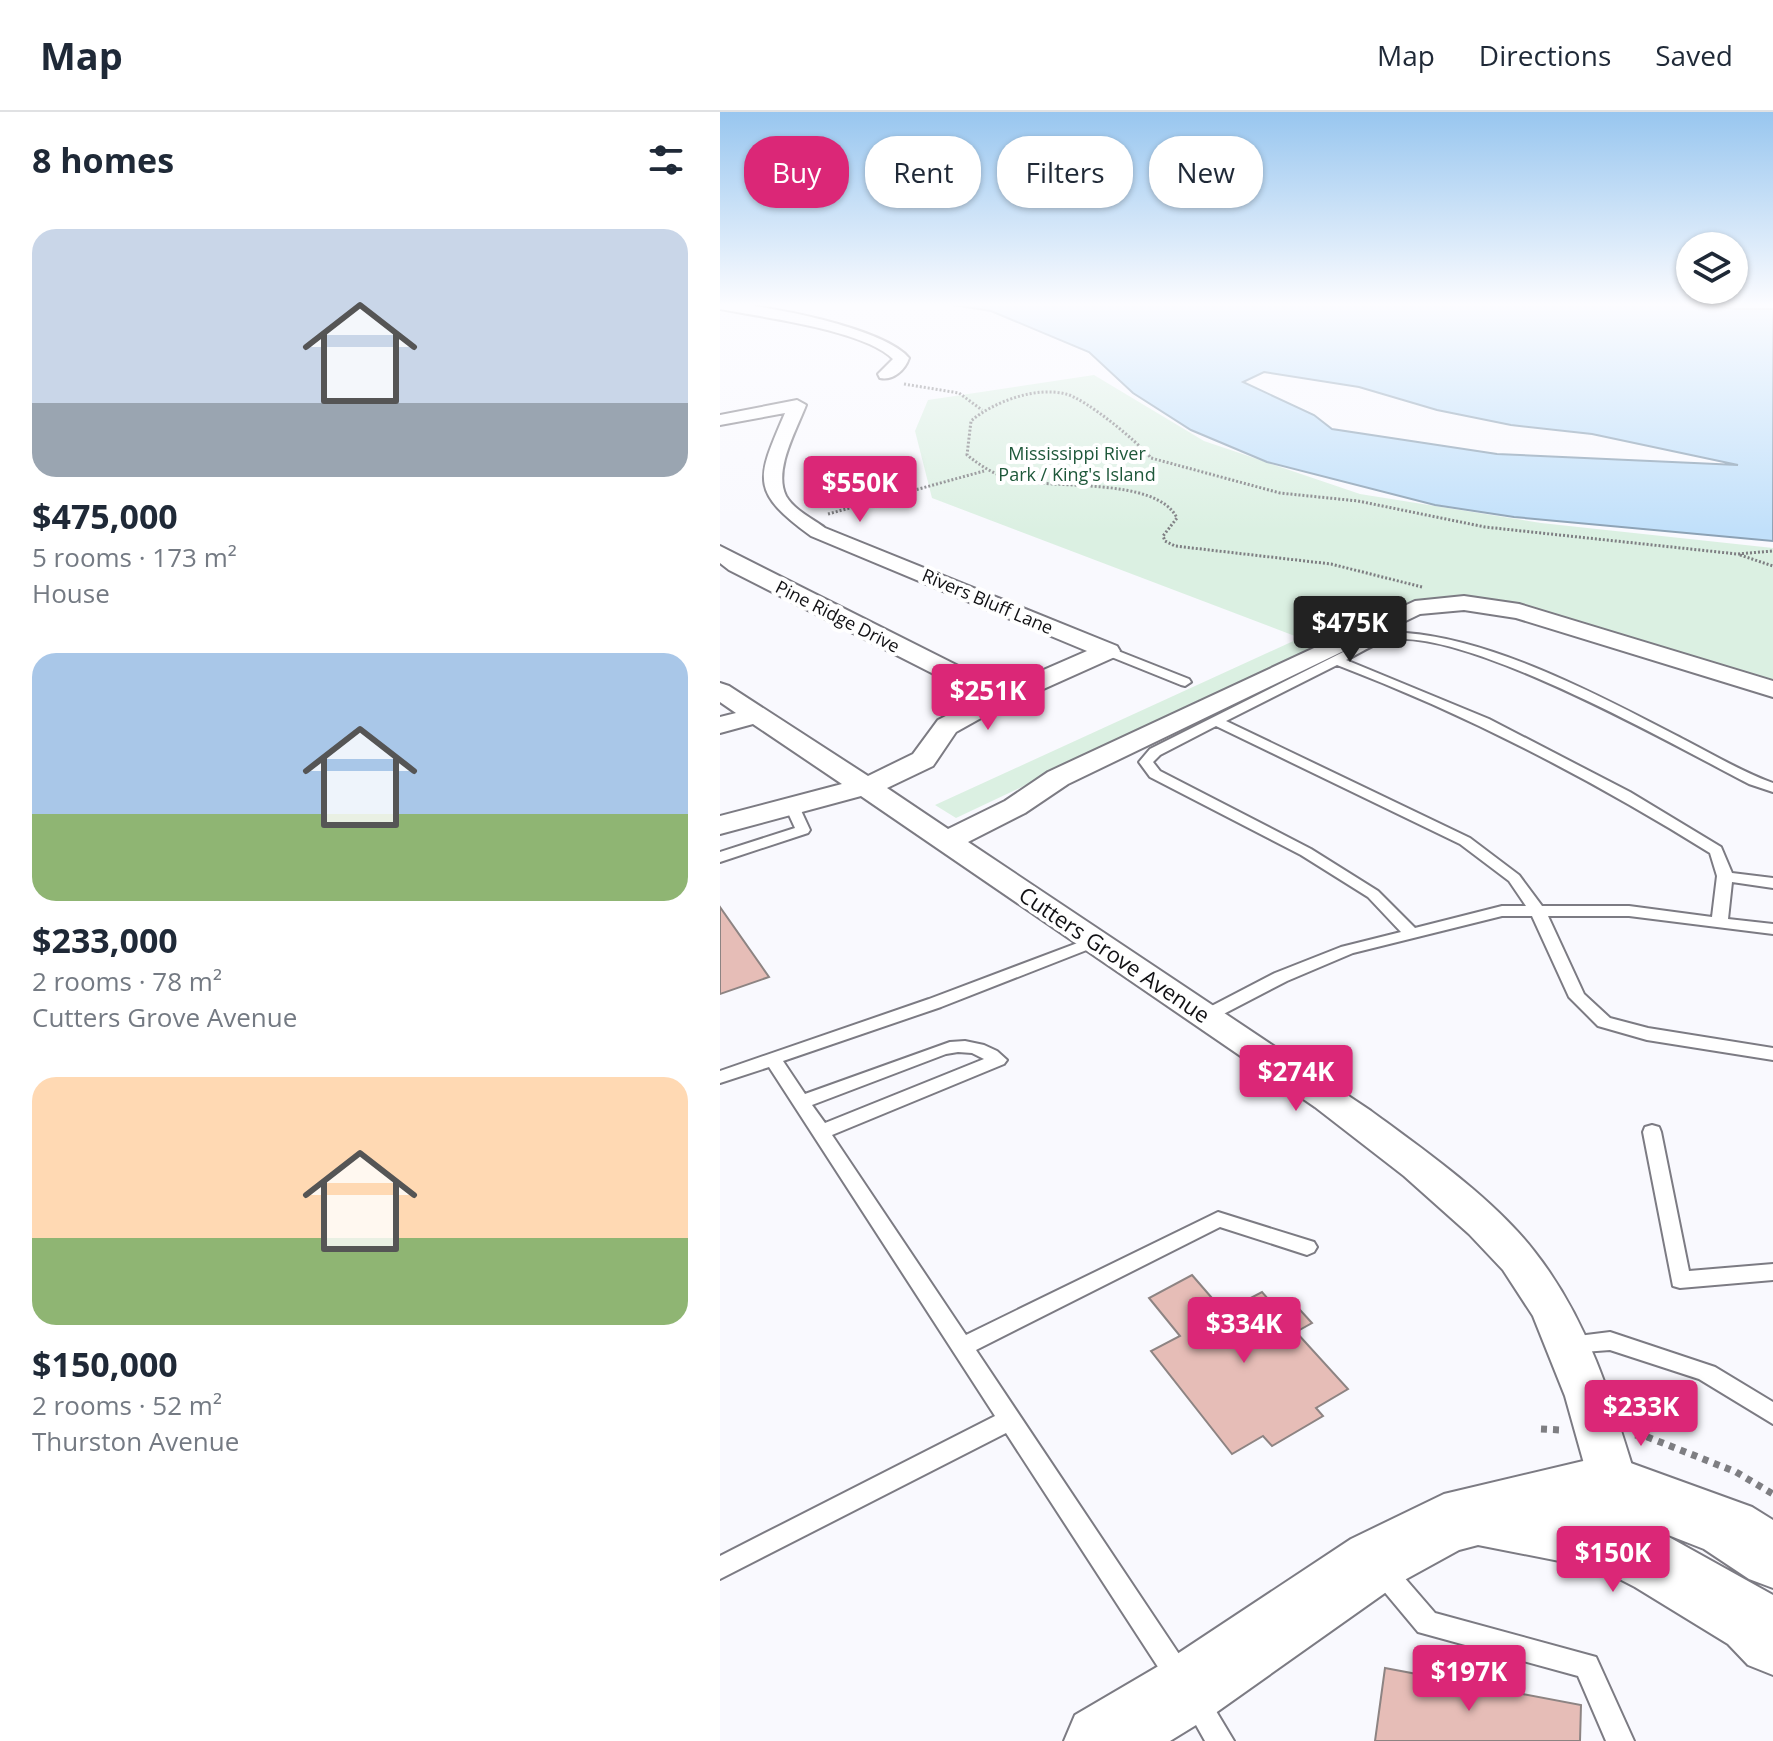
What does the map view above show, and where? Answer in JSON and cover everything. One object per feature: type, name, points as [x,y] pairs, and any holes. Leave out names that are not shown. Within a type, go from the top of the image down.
[{"type":"main road","points":[[1623,1487],[1659,1565],[1753,1621],[1773,1641]]},
{"type":"main road","points":[[1101,1741],[1204,1715],[1375,1561],[1444,1524],[1623,1487],[1728,1528],[1773,1557]]},
{"type":"street","name":"Rivers Bluff Lane","points":[[720,420],[797,405],[773,471],[774,493],[781,503],[818,532],[1108,651]]},
{"type":"street","name":"Pine Ridge Drive","points":[[720,553],[737,565],[1001,698]]},
{"type":"street","points":[[948,840],[1015,807],[1058,778],[1415,608],[1464,603],[1519,611],[1773,689]]},
{"type":"street","points":[[720,825],[866,786],[903,772],[923,760],[947,726],[1001,698],[1108,651]]},
{"type":"street","name":"Cutters Grove Avenue","points":[[720,691],[948,840],[1343,1107],[1411,1159],[1481,1221],[1517,1258],[1534,1281],[1570,1344],[1623,1487]]},
{"type":"street","points":[[720,725],[757,715]]},
{"type":"lane","points":[[1410,932],[1373,894],[1306,852],[1155,774],[1146,762],[1155,752],[1381,638],[1423,635],[1526,668],[1564,684],[1773,788]]},
{"type":"lane","points":[[1108,651],[1185,682]]},
{"type":"lane","points":[[1337,661],[1415,689],[1537,745],[1716,850],[1725,864],[1726,877],[1719,922]]},
{"type":"lane","points":[[1215,721],[1465,841],[1514,878],[1537,910],[1577,997],[1604,1022],[1647,1034],[1772,1057]]},
{"type":"lane","points":[[720,857],[803,830],[791,804]]},
{"type":"lane","points":[[1726,877],[1773,883]]},
{"type":"lane","points":[[1206,1016],[1320,961],[1410,932],[1502,911],[1629,911],[1773,929]]},
{"type":"lane","points":[[720,1077],[935,1003],[1096,941]]},
{"type":"lane","points":[[801,1102],[942,1049],[962,1045],[980,1047],[998,1060],[821,1132]]},
{"type":"lane","points":[[772,1058],[1204,1715]]},
{"type":"lane","points":[[1652,1132],[1680,1280],[1773,1272]]},
{"type":"lane","points":[[963,1346],[1218,1219],[1307,1247]]},
{"type":"lane","points":[[1570,1344],[1610,1341],[1707,1373],[1754,1400],[1773,1415]]},
{"type":"lane","points":[[720,1568],[1011,1419]]},
{"type":"lane","points":[[1375,1561],[1427,1623],[1587,1666],[1620,1741]]},
{"type":"path","points":[[894,379],[901,383],[959,393],[982,410]]},
{"type":"path","points":[[1427,589],[1335,563],[1175,546],[1165,541],[1163,536],[1177,518],[1175,513],[1146,497],[1090,485],[1009,479],[985,471],[967,455],[971,421],[982,410],[1019,399],[1067,394],[1137,441],[1151,458],[1280,493],[1358,501],[1485,527],[1737,554],[1773,551]]},
{"type":"path","points":[[804,521],[985,471]]},
{"type":"path","points":[[1737,554],[1773,566]]},
{"type":"path","points":[[1623,1487],[1736,1472],[1773,1494]]},
{"type":"green space","name":"Mississippi River Park / King's Island","points":[[1067,379],[1101,379],[1204,441],[1360,494],[1541,523],[1773,548],[1773,680],[1503,600],[1464,598],[1417,601],[956,818],[935,805],[1300,638],[932,498],[915,431],[928,400]]},
{"type":"water","points":[[1118,379],[1249,379],[1243,382],[1314,415],[1332,429],[1497,454],[1738,465],[1592,434],[1511,425],[1437,410],[1359,387],[1308,379],[1773,379],[1773,541],[1514,517],[1435,505],[1267,462],[1191,430],[1133,393]]},
{"type":"building","points":[[720,907],[769,977],[720,994]]},
{"type":"building","points":[[1192,1275],[1224,1312],[1262,1292],[1276,1308],[1291,1300],[1312,1323],[1296,1332],[1348,1389],[1316,1408],[1323,1416],[1272,1446],[1263,1436],[1232,1454],[1151,1351],[1180,1336],[1149,1298]]},
{"type":"building","points":[[1385,1668],[1581,1705],[1580,1741],[1375,1741]]}]
